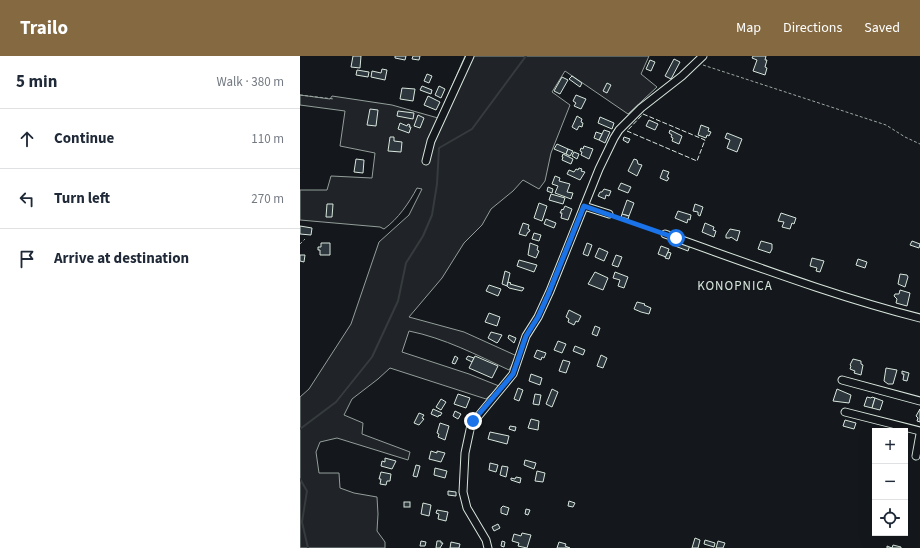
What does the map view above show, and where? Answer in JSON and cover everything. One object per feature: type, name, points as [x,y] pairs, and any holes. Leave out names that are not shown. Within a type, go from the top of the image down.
[{"type":"street","points":[[426,161],[431,141],[470,56]]},
{"type":"street","points":[[488,548],[486,540],[466,508],[463,492],[465,453],[469,430],[473,421],[513,374],[526,336],[538,317],[548,295],[599,169],[619,130],[653,98],[703,56]]},
{"type":"street","points":[[584,206],[609,214]]},
{"type":"street","points":[[665,234],[812,287],[880,308],[920,318]]},
{"type":"street","points":[[842,380],[920,401]]},
{"type":"street","points":[[845,412],[920,431]]},
{"type":"street","points":[[916,456],[920,434]]},
{"type":"path","points":[[697,62],[886,125],[905,137],[920,144]]},
{"type":"path","points":[[300,95],[334,100]]},
{"type":"path","points":[[609,214],[665,234]]},
{"type":"path","points":[[300,244],[305,239]]},
{"type":"shaded area","points":[[465,56],[649,56],[641,74],[657,87],[628,114],[565,71],[552,92],[570,105],[551,153],[545,181],[539,189],[523,180],[513,191],[491,209],[482,225],[464,243],[442,278],[409,317],[464,332],[517,356],[509,370],[448,342],[409,331],[402,352],[469,374],[499,386],[486,399],[390,368],[352,399],[344,415],[363,423],[362,434],[410,452],[408,460],[337,438],[320,442],[316,452],[319,473],[339,473],[340,488],[354,493],[377,497],[377,531],[385,542],[385,548],[300,548],[300,397],[309,389],[351,324],[379,242],[409,215],[422,189],[417,188],[403,210],[384,229],[380,227],[300,220],[300,190],[327,190],[331,176],[372,178],[375,153],[340,146],[345,111],[300,105],[300,95],[330,99],[332,96],[392,105],[438,118]]},
{"type":"building","points":[[353,56],[361,56],[360,68],[351,67]]},
{"type":"building","points":[[395,56],[406,56],[405,60],[395,58]]},
{"type":"building","points":[[413,56],[420,56],[419,60],[412,59]]},
{"type":"building","points":[[753,56],[766,56],[765,60],[767,60],[765,67],[767,68],[765,75],[753,71],[757,60],[752,58]]},
{"type":"building","points":[[674,59],[680,62],[671,79],[665,76]]},
{"type":"building","points":[[650,60],[655,62],[651,71],[646,69]]},
{"type":"building","points":[[382,69],[387,70],[385,80],[371,77],[372,71],[381,73]]},
{"type":"building","points":[[357,70],[369,72],[368,77],[356,75]]},
{"type":"building","points":[[427,74],[432,76],[429,83],[424,81]]},
{"type":"building","points":[[572,76],[582,83],[580,87],[569,79]]},
{"type":"building","points":[[562,77],[568,80],[560,94],[554,91]]},
{"type":"building","points":[[607,83],[611,85],[607,93],[603,91]]},
{"type":"building","points":[[422,86],[432,90],[431,94],[420,90]]},
{"type":"building","points":[[439,86],[445,89],[441,98],[435,95]]},
{"type":"building","points":[[402,88],[415,89],[413,101],[400,99]]},
{"type":"building","points":[[576,95],[586,99],[581,109],[574,106],[576,103],[573,101]]},
{"type":"building","points":[[428,96],[440,102],[436,110],[424,105]]},
{"type":"building","points":[[370,109],[378,110],[376,126],[367,125]]},
{"type":"building","points":[[398,111],[414,113],[413,119],[397,116]]},
{"type":"building","points":[[418,115],[424,118],[420,128],[414,126]]},
{"type":"building","points":[[577,116],[582,119],[581,122],[583,123],[582,127],[579,126],[577,130],[572,127]]},
{"type":"building","points":[[600,117],[614,123],[612,129],[598,123]]},
{"type":"building","points":[[649,120],[658,124],[655,130],[646,126]]},
{"type":"building","points":[[400,123],[407,126],[408,124],[410,125],[409,127],[411,127],[409,133],[398,129]]},
{"type":"building","points":[[701,125],[709,128],[708,131],[711,132],[706,138],[698,135]]},
{"type":"building","points":[[604,130],[610,132],[605,143],[599,140]]},
{"type":"building","points":[[670,130],[682,136],[679,144],[672,141],[672,135],[669,133]]},
{"type":"building","points":[[596,132],[602,134],[599,140],[594,138]]},
{"type":"building","points":[[727,133],[742,139],[737,152],[727,148],[730,140],[725,138]]},
{"type":"building","points":[[390,137],[394,137],[394,141],[402,142],[401,152],[388,151]]},
{"type":"building","points":[[624,137],[630,139],[628,143],[623,140]]},
{"type":"building","points":[[557,144],[568,149],[566,154],[554,149]]},
{"type":"building","points":[[584,146],[593,149],[589,159],[581,155],[581,148],[583,149]]},
{"type":"building","points":[[568,149],[573,151],[570,156],[566,154]]},
{"type":"building","points":[[574,152],[579,154],[577,159],[572,156]]},
{"type":"building","points":[[563,154],[573,159],[571,164],[562,160]]},
{"type":"building","points":[[356,159],[364,160],[363,173],[354,172]]},
{"type":"building","points":[[634,159],[637,160],[638,164],[642,165],[637,176],[628,171]]},
{"type":"building","points":[[579,168],[582,169],[581,171],[585,172],[580,180],[567,174],[569,170],[574,172]]},
{"type":"building","points":[[663,170],[669,172],[667,177],[669,178],[667,181],[660,178]]},
{"type":"building","points":[[555,176],[560,178],[559,181],[570,184],[567,192],[573,193],[571,199],[555,193],[558,186],[552,184]]},
{"type":"building","points":[[621,183],[631,187],[628,193],[618,189]]},
{"type":"building","points":[[548,187],[553,189],[552,193],[547,191]]},
{"type":"building","points":[[604,189],[611,191],[609,196],[606,195],[605,199],[598,196]]},
{"type":"building","points":[[551,194],[565,198],[563,204],[549,200]]},
{"type":"building","points":[[627,200],[634,203],[629,216],[622,214]]},
{"type":"building","points":[[539,203],[547,206],[542,221],[534,218]]},
{"type":"building","points":[[327,204],[333,204],[332,217],[326,217]]},
{"type":"building","points":[[695,204],[703,207],[700,216],[698,215],[698,212],[693,211]]},
{"type":"building","points":[[565,206],[572,209],[568,220],[561,218],[562,213],[560,213]]},
{"type":"building","points":[[678,211],[691,215],[690,220],[688,219],[687,223],[675,218]]},
{"type":"building","points":[[781,213],[796,218],[790,229],[782,227],[784,222],[778,221]]},
{"type":"building","points":[[622,214],[629,216],[628,219],[621,217]]},
{"type":"building","points":[[546,219],[556,223],[554,228],[544,224]]},
{"type":"building","points":[[523,223],[529,225],[528,229],[530,230],[526,236],[519,234]]},
{"type":"building","points":[[705,223],[714,227],[713,230],[716,231],[714,237],[702,232]]},
{"type":"building","points":[[300,226],[312,228],[311,235],[300,234]]},
{"type":"building","points":[[730,229],[740,231],[737,241],[731,237],[726,238],[726,235]]},
{"type":"building","points":[[534,233],[541,235],[539,241],[532,239]]},
{"type":"building","points":[[677,241],[690,245],[688,251],[675,246]]},
{"type":"building","points":[[761,241],[772,244],[770,253],[758,249]]},
{"type":"building","points":[[912,241],[920,244],[919,248],[910,245]]},
{"type":"building","points":[[321,243],[330,243],[330,255],[320,255],[320,250],[318,250],[318,247],[321,247]]},
{"type":"building","points":[[530,243],[538,246],[537,250],[539,251],[536,258],[528,255]]},
{"type":"building","points":[[587,243],[592,245],[588,256],[583,254]]},
{"type":"building","points":[[661,246],[669,249],[666,257],[658,254]]},
{"type":"building","points":[[599,248],[608,252],[604,261],[595,257]]},
{"type":"building","points":[[668,252],[671,253],[669,259],[665,258]]},
{"type":"building","points":[[300,255],[305,255],[304,262],[300,261]]},
{"type":"building","points":[[616,255],[622,257],[618,267],[612,265]]},
{"type":"building","points":[[812,258],[824,261],[820,272],[816,271],[817,268],[810,266]]},
{"type":"building","points":[[858,259],[867,262],[865,268],[856,265]]},
{"type":"building","points":[[519,260],[537,265],[534,272],[517,266]]},
{"type":"building","points":[[505,271],[510,273],[507,286],[502,284]]},
{"type":"building","points":[[595,272],[608,278],[603,290],[588,284]]},
{"type":"building","points":[[615,272],[628,277],[624,288],[618,286],[620,280],[613,278]]},
{"type":"building","points":[[900,274],[907,275],[908,277],[905,287],[898,284]]},
{"type":"building","points":[[508,282],[524,288],[522,291],[509,288],[507,286]]},
{"type":"building","points":[[489,285],[501,289],[498,296],[486,291]]},
{"type":"building","points":[[900,290],[910,293],[907,306],[896,303],[897,299],[894,296],[895,294],[899,294]]},
{"type":"building","points":[[637,302],[645,304],[644,305],[651,308],[649,314],[634,309]]},
{"type":"building","points":[[569,310],[581,316],[578,322],[576,321],[574,325],[568,322],[569,319],[566,317]]},
{"type":"building","points":[[489,313],[500,317],[497,326],[485,322]]},
{"type":"building","points":[[595,326],[600,328],[597,336],[592,334]]},
{"type":"building","points":[[491,332],[502,335],[497,343],[488,338]]},
{"type":"building","points":[[509,335],[516,338],[514,343],[508,338]]},
{"type":"building","points":[[558,341],[566,344],[562,353],[554,350]]},
{"type":"building","points":[[575,346],[585,350],[583,355],[573,351]]},
{"type":"building","points":[[537,350],[546,353],[544,358],[542,357],[541,360],[534,357]]},
{"type":"building","points":[[601,355],[607,358],[603,368],[597,366]]},
{"type":"building","points":[[455,356],[458,358],[455,364],[452,363]]},
{"type":"building","points":[[468,356],[474,358],[472,362],[466,359]]},
{"type":"building","points":[[475,356],[498,366],[492,378],[469,368]]},
{"type":"building","points":[[853,359],[861,361],[861,364],[863,365],[861,375],[854,373],[855,371],[850,369]]},
{"type":"building","points":[[563,360],[570,362],[566,373],[559,371]]},
{"type":"building","points":[[886,368],[897,370],[893,384],[888,384],[884,381]]},
{"type":"building","points":[[902,371],[909,373],[907,381],[903,380],[904,374],[902,374]]},
{"type":"building","points":[[531,374],[542,378],[540,385],[529,381]]},
{"type":"building","points":[[518,388],[523,390],[519,401],[514,399]]},
{"type":"building","points":[[552,389],[558,392],[552,407],[546,404]]},
{"type":"building","points":[[837,389],[851,395],[849,403],[833,401]]},
{"type":"building","points":[[458,394],[470,398],[466,408],[454,404]]},
{"type":"building","points":[[535,394],[541,395],[539,405],[533,404]]},
{"type":"building","points":[[867,397],[875,398],[872,408],[864,406]]},
{"type":"building","points":[[875,398],[883,401],[880,410],[872,408]]},
{"type":"building","points":[[441,399],[446,402],[441,410],[436,407]]},
{"type":"building","points":[[433,409],[442,413],[440,416],[439,415],[438,417],[431,414]]},
{"type":"building","points":[[920,409],[920,422],[917,421],[918,418],[916,416]]},
{"type":"building","points":[[455,411],[461,414],[458,419],[453,416]]},
{"type":"building","points":[[419,413],[424,415],[422,418],[424,419],[419,425],[414,423]]},
{"type":"building","points":[[531,419],[539,421],[538,430],[528,428]]},
{"type":"building","points":[[845,420],[856,423],[854,429],[843,426]]},
{"type":"building","points":[[440,423],[449,426],[445,440],[438,437],[439,434],[437,433]]},
{"type":"building","points":[[510,426],[516,427],[515,431],[509,429]]},
{"type":"building","points":[[490,432],[509,436],[507,444],[488,439]]},
{"type":"building","points":[[431,451],[445,453],[441,462],[429,459]]},
{"type":"building","points":[[385,458],[396,461],[392,469],[381,466],[382,461],[385,462]]},
{"type":"building","points":[[525,460],[536,463],[534,469],[524,465]]},
{"type":"building","points":[[490,463],[498,465],[496,472],[489,470]]},
{"type":"building","points":[[416,465],[420,466],[417,477],[413,476]]},
{"type":"building","points":[[502,466],[508,467],[506,477],[500,475]]},
{"type":"building","points":[[435,468],[447,471],[445,478],[434,475]]},
{"type":"building","points":[[537,471],[545,473],[543,482],[535,481]]},
{"type":"building","points":[[381,472],[391,474],[390,481],[387,481],[386,485],[380,484],[381,479],[379,479]]},
{"type":"building","points":[[516,477],[521,478],[520,483],[511,480],[511,478],[515,479]]},
{"type":"building","points":[[448,491],[456,492],[456,496],[448,495]]},
{"type":"building","points":[[569,501],[575,503],[573,507],[568,506]]},
{"type":"building","points":[[404,502],[410,502],[410,507],[404,507]]},
{"type":"building","points":[[423,503],[431,505],[429,516],[421,514]]},
{"type":"building","points":[[503,506],[509,508],[507,515],[501,513],[501,508]]},
{"type":"building","points":[[526,509],[530,510],[528,515],[525,514]]},
{"type":"building","points":[[437,510],[448,512],[446,521],[438,519],[439,514],[436,513]]},
{"type":"building","points":[[498,524],[500,528],[494,531],[492,527]]},
{"type":"building","points":[[522,533],[531,535],[527,548],[518,546],[519,543],[512,541],[514,534],[521,536]]},
{"type":"building","points":[[695,538],[700,540],[698,548],[692,548]]},
{"type":"building","points":[[705,540],[715,543],[714,547],[704,544]]},
{"type":"building","points":[[421,541],[426,542],[425,546],[420,546]]},
{"type":"building","points":[[437,541],[441,541],[441,543],[443,543],[440,548],[436,548]]},
{"type":"building","points":[[502,541],[505,542],[504,547],[501,546]]},
{"type":"building","points":[[718,541],[725,543],[723,548],[716,548]]},
{"type":"building","points":[[451,542],[460,544],[459,548],[450,548]]},
{"type":"building","points":[[559,542],[566,544],[565,546],[570,548],[557,548]]},
{"type":"building","points":[[893,545],[901,547],[901,548],[892,548]]},
{"type":"waterway","points":[[300,429],[336,402],[372,357],[398,301],[406,263],[423,236],[432,215],[437,184],[439,148],[472,129],[526,56]]},
{"type":"waterway","points":[[300,479],[307,491],[302,522],[308,548]]},
{"type":"fence","points":[[643,114],[705,140],[697,161],[627,131],[643,114]]},
{"type":"district","name":"KONOPNICA","points":[[735,286]]},
{"type":"route","points":[[473,421],[505,386],[513,374],[526,336],[538,317],[548,295],[567,252],[584,206],[676,238]]}]
